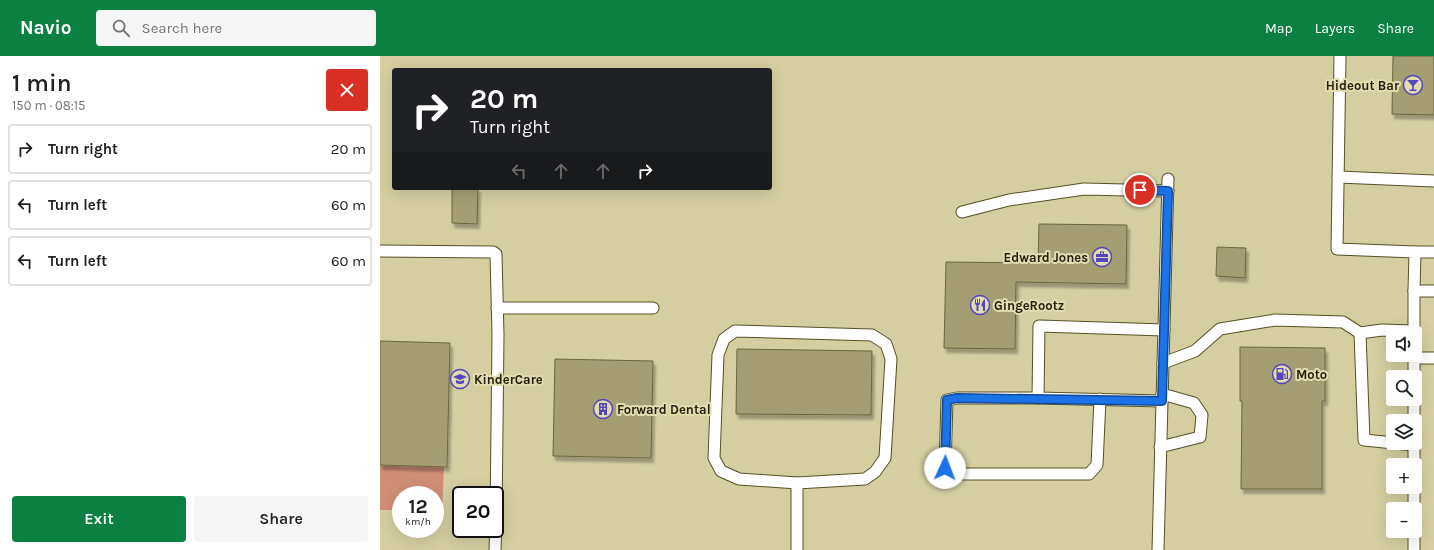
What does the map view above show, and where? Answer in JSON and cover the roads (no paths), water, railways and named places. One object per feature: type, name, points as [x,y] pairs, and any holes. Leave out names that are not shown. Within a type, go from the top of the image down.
[{"type":"lane","points":[[1340,56],[1337,249],[1434,252]]},
{"type":"lane","points":[[1338,177],[1434,181]]},
{"type":"lane","points":[[1158,550],[1168,179]]},
{"type":"lane","points":[[962,212],[1009,200],[1084,188],[1168,191]]},
{"type":"lane","points":[[380,251],[494,252],[496,254],[495,550]]},
{"type":"lane","points":[[1414,326],[1415,252]]},
{"type":"lane","points":[[1414,291],[1434,291]]},
{"type":"lane","points":[[497,308],[653,308]]},
{"type":"lane","points":[[1163,364],[1195,351],[1220,329],[1275,320],[1343,322],[1360,333],[1386,330]]},
{"type":"lane","points":[[1038,398],[1039,326],[1164,330]]},
{"type":"lane","points":[[735,331],[872,336],[886,344],[890,359],[885,458],[875,472],[865,479],[797,482],[739,480],[721,471],[714,458],[718,355],[724,339],[735,331]]},
{"type":"lane","points":[[1360,333],[1364,440],[1386,442]]},
{"type":"lane","points":[[1422,357],[1434,358]]},
{"type":"lane","points":[[1100,399],[1097,465],[1089,474],[952,474],[945,468],[947,400],[957,398],[1100,399],[1162,397],[1194,403],[1202,415],[1200,437],[1160,447]]},
{"type":"lane","points":[[797,482],[797,550]]},
{"type":"lane","points":[[1414,538],[1414,550]]},
{"type":"place","name":"Hideout Bar","points":[[1413,85]]},
{"type":"place","name":"Edward Jones","points":[[1102,257]]},
{"type":"place","name":"GingeRootz","points":[[980,305]]},
{"type":"place","name":"Moto","points":[[1282,374]]},
{"type":"place","name":"KinderCare","points":[[460,379]]},
{"type":"place","name":"Forward Dental","points":[[603,409]]}]
